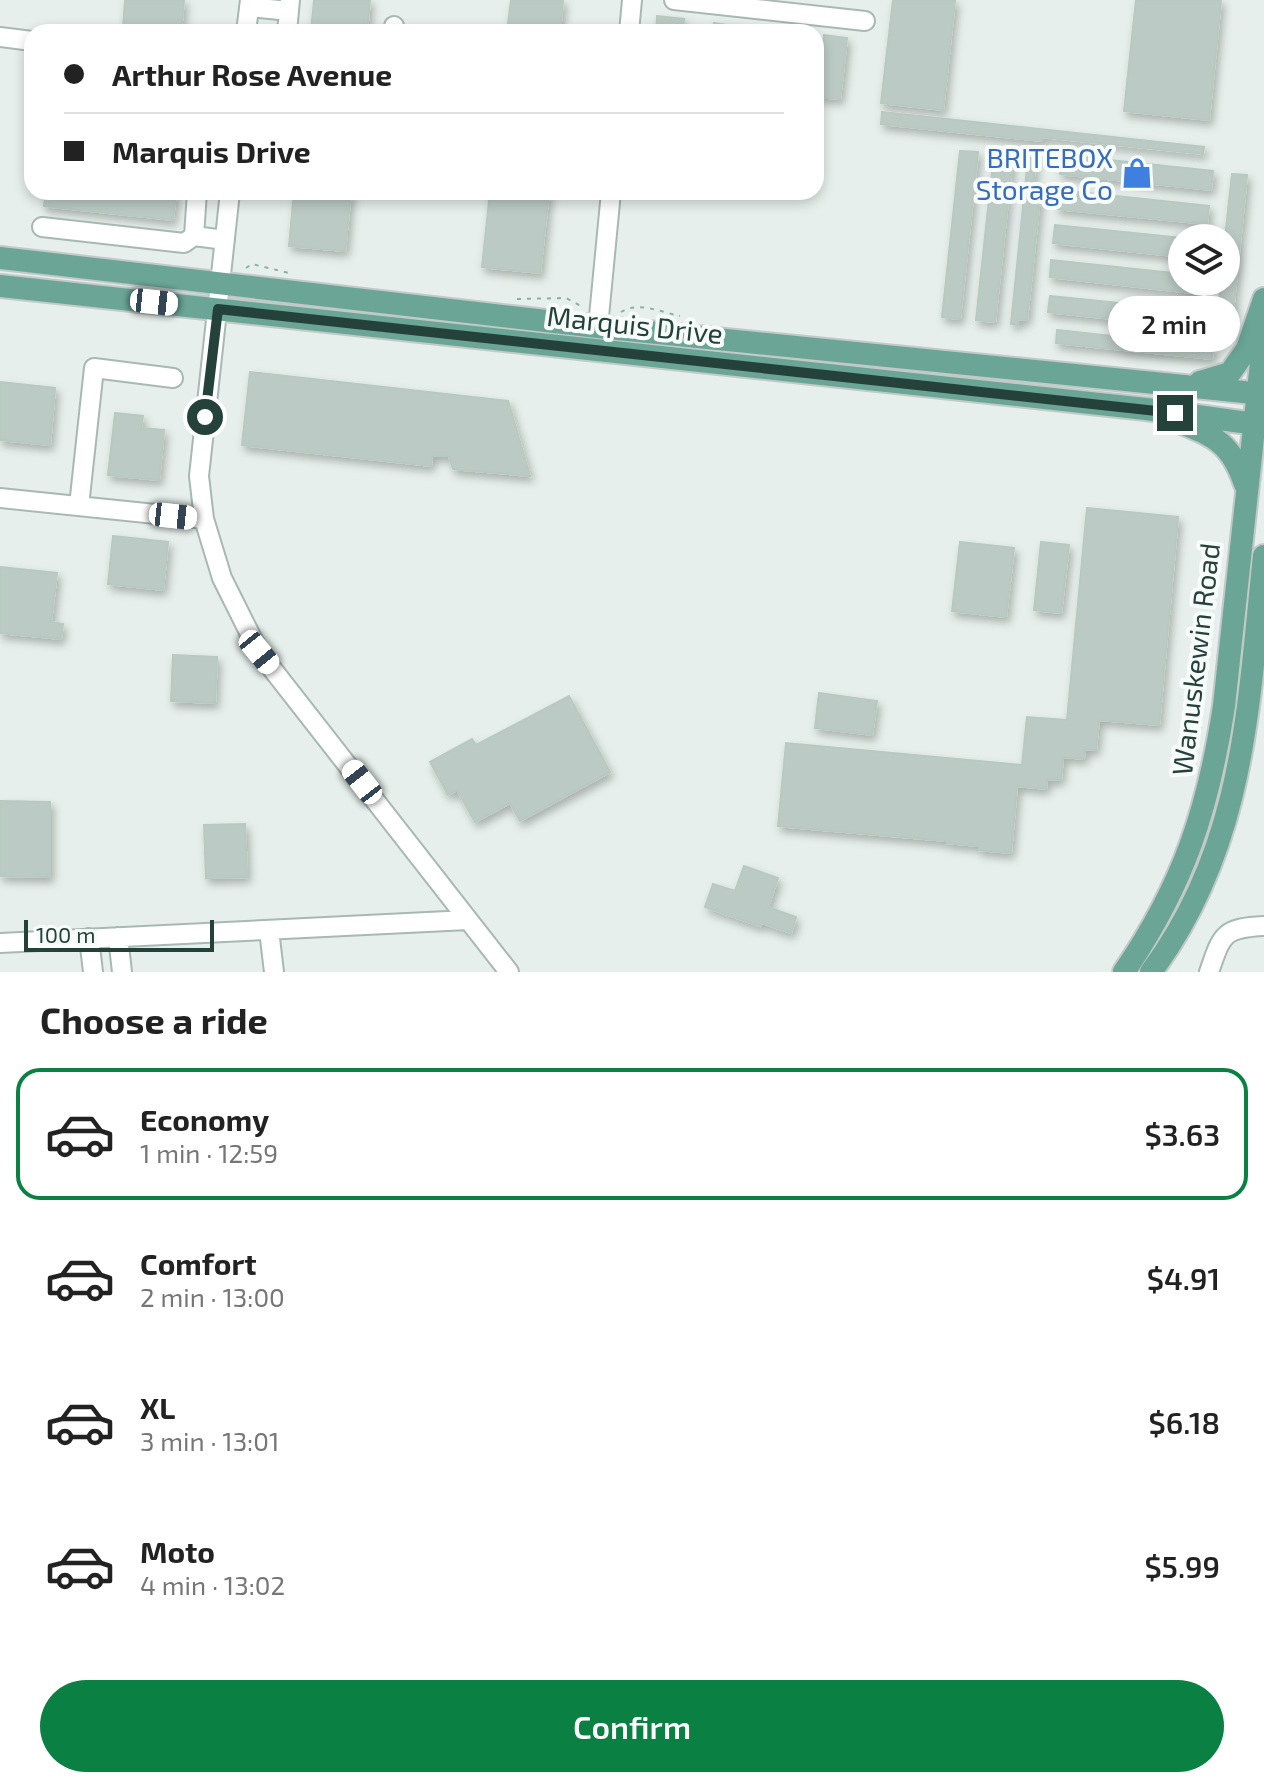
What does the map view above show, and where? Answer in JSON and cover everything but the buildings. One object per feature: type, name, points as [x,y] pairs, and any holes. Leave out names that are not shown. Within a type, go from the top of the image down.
[{"type":"main road","name":"Marquis Drive","points":[[0,258],[221,281],[598,327],[1261,393]]},
{"type":"main road","name":"Marquis Drive","points":[[0,286],[1146,409],[1259,425]]},
{"type":"main road","points":[[1187,385],[1230,373],[1247,349],[1264,299]]},
{"type":"main road","name":"Wanuskewin Road","points":[[1124,972],[1159,920],[1187,859],[1216,758],[1246,487],[1259,425],[1264,335]]},
{"type":"main road","points":[[1146,409],[1200,430],[1230,450],[1246,487]]},
{"type":"main road","name":"Wanuskewin Road","points":[[1151,972],[1181,928],[1198,895],[1230,811],[1244,741],[1264,556]]},
{"type":"street","points":[[630,24],[632,0]]},
{"type":"street","points":[[674,0],[865,21]]},
{"type":"street","points":[[247,24],[249,4],[289,5]]},
{"type":"street","points":[[0,37],[24,40]]},
{"type":"street","points":[[194,236],[196,200]]},
{"type":"street","points":[[229,200],[199,476],[204,519],[222,578],[259,652],[509,972]]},
{"type":"street","points":[[598,327],[610,200]]},
{"type":"street","points":[[42,227],[184,243],[194,236],[225,240]]},
{"type":"street","points":[[79,506],[94,368],[173,378]]},
{"type":"street","points":[[0,498],[204,519]]},
{"type":"street","points":[[0,943],[468,920]]},
{"type":"street","points":[[1209,972],[1221,939],[1236,929],[1264,926]]},
{"type":"street","points":[[269,930],[274,972]]},
{"type":"street","points":[[118,937],[122,972]]},
{"type":"street","points":[[89,938],[93,972]]},
{"type":"place","name":"BRITEBOX Storage Co","points":[[1137,173]]},
{"type":"route","points":[[205,417],[218,309],[1175,413]]}]
